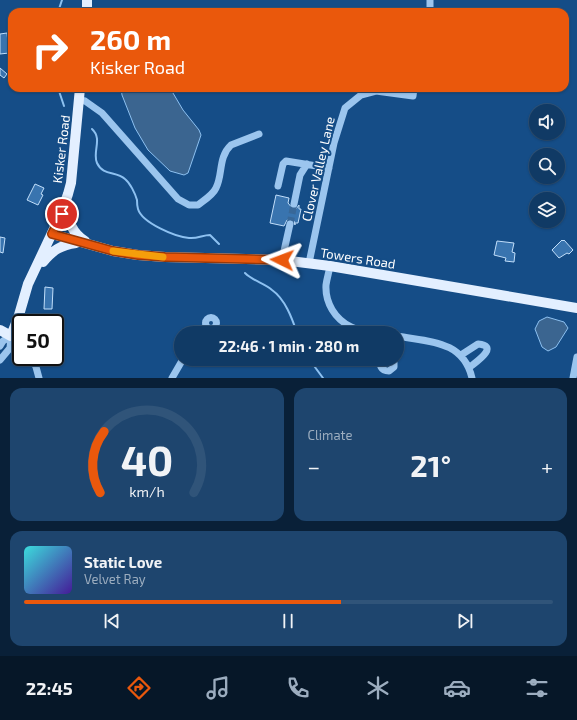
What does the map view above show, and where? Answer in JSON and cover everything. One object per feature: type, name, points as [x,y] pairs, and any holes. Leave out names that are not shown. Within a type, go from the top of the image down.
[{"type":"main road","name":"Kisker Road","points":[[52,234],[62,214],[71,183],[80,92]]},
{"type":"main road","points":[[68,194],[68,212],[70,223],[74,231],[80,238],[98,247]]},
{"type":"main road","points":[[0,330],[11,336],[31,276],[52,234]]},
{"type":"main road","name":"Towers Road","points":[[52,234],[113,251],[138,255],[282,260],[309,263],[577,308]]},
{"type":"main road","points":[[31,276],[55,249],[65,245],[85,243]]},
{"type":"street","name":"Clover Valley Lane","points":[[309,263],[337,131],[345,108],[365,92]]},
{"type":"street","name":"Clover Valley Lane","points":[[388,92],[413,96],[414,92]]},
{"type":"street","points":[[80,100],[86,101],[102,113],[178,199],[189,205],[198,205],[216,189],[221,167],[228,148],[231,145],[259,134]]},
{"type":"street","points":[[278,186],[283,164],[286,161],[329,168]]},
{"type":"street","points":[[294,204],[300,175],[307,164]]},
{"type":"street","points":[[282,260],[290,224]]},
{"type":"street","points":[[330,266],[326,285],[327,298],[332,310],[340,321],[349,326]]},
{"type":"street","points":[[0,346],[3,341],[11,336]]},
{"type":"street","points":[[0,359],[10,348],[11,336]]},
{"type":"street","points":[[404,337],[448,346],[461,355],[470,367],[472,378]]},
{"type":"street","points":[[461,355],[474,345],[482,344],[486,347],[487,350],[485,356],[470,367]]},
{"type":"street","points":[[573,378],[577,357]]},
{"type":"street","points":[[36,366],[39,378]]},
{"type":"street","points":[[172,378],[179,366]]},
{"type":"street","points":[[381,366],[386,371],[391,370],[394,366]]},
{"type":"water","points":[[122,92],[172,92],[201,135],[188,173],[184,175],[170,171],[148,150],[135,128]]},
{"type":"water","points":[[547,317],[564,322],[568,328],[556,347],[548,351],[542,347],[535,329],[539,321]]},
{"type":"building","points":[[7,33],[8,53],[0,54],[0,34]]},
{"type":"building","points":[[0,68],[7,74],[4,78],[0,75]]},
{"type":"building","points":[[35,184],[44,188],[41,194],[43,195],[38,205],[27,200]]},
{"type":"building","points":[[276,195],[289,198],[288,203],[293,209],[296,209],[299,205],[299,209],[301,209],[298,223],[295,223],[295,225],[294,221],[291,219],[287,220],[284,226],[270,223]]},
{"type":"building","points":[[0,237],[5,238],[3,253],[0,252]]},
{"type":"building","points":[[562,240],[564,240],[573,250],[569,254],[567,253],[559,258],[552,250]]},
{"type":"building","points":[[497,241],[514,243],[512,252],[515,253],[514,262],[505,261],[506,258],[494,255]]},
{"type":"building","points":[[45,287],[53,288],[52,309],[44,309]]},
{"type":"waterway","points":[[59,8],[62,0]]},
{"type":"waterway","points":[[59,92],[64,106]]},
{"type":"waterway","points":[[92,129],[97,137],[97,163],[106,172],[118,175],[127,181],[135,194],[138,209],[146,219],[152,224],[168,232],[183,237],[195,238],[210,235],[219,244]]},
{"type":"waterway","points":[[245,273],[269,288],[281,298],[294,326]]},
{"type":"waterway","points":[[314,366],[323,378]]},
{"type":"tunnel","points":[[290,224],[294,204]]},
{"type":"slow traffic","points":[[113,251],[163,257]]},
{"type":"route","points":[[62,214],[52,234],[113,251],[165,257],[282,260]]}]
